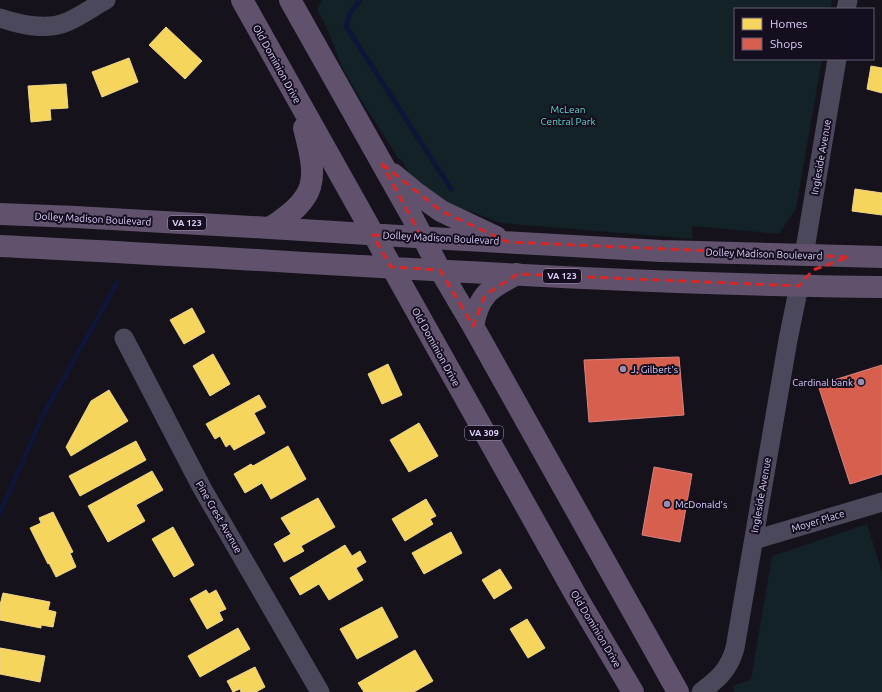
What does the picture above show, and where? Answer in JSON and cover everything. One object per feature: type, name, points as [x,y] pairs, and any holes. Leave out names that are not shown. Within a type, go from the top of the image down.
[{"type":"main road","name":"Old Dominion Drive","points":[[242,0],[574,592],[633,692]]},
{"type":"main road","points":[[290,0],[422,238],[473,326],[678,692]]},
{"type":"main road","points":[[270,228],[299,206],[306,196],[311,184],[312,159],[298,102]]},
{"type":"main road","points":[[382,164],[416,193],[441,211],[468,225],[508,242]]},
{"type":"main road","name":"Dolley Madison Boulevard","points":[[0,214],[76,217],[661,251],[882,257]]},
{"type":"main road","name":"VA 123","points":[[0,246],[518,274],[799,286],[882,287]]},
{"type":"main road","points":[[724,283],[786,269],[800,262],[804,255]]},
{"type":"main road","points":[[799,286],[806,276],[814,270],[849,257]]},
{"type":"main road","points":[[473,326],[476,312],[485,295],[499,284],[518,274]]},
{"type":"street","points":[[0,18],[34,27],[56,25],[72,20],[106,0]]},
{"type":"street","name":"Ingleside Avenue","points":[[804,255],[837,60]]},
{"type":"street","name":"Ingleside Avenue","points":[[701,692],[724,672],[728,667],[733,654],[788,340],[799,286]]},
{"type":"street","name":"Pine Crest Avenue","points":[[124,338],[202,488],[320,692]]},
{"type":"street","name":"Moyer Place","points":[[754,540],[882,502]]},
{"type":"highlighted area","points":[[382,164],[441,211],[508,242],[849,257],[813,270],[799,286],[518,274],[485,295],[473,326],[440,270],[391,267],[373,235],[422,238]]},
{"type":"green space","name":"McLean Central Park","points":[[322,0],[832,0],[831,8],[734,8],[734,60],[822,60],[796,209],[779,234],[692,226],[693,239],[500,223],[470,211],[450,210],[422,197],[402,161],[398,158],[346,74],[317,10]]},
{"type":"green space","points":[[867,524],[882,572],[882,692],[734,692],[733,686],[751,679],[772,556]]},
{"type":"building: Homes","points":[[166,27],[202,61],[185,79],[149,45]]},
{"type":"building: Homes","points":[[129,58],[138,82],[102,97],[92,72]]},
{"type":"building: Homes","points":[[871,66],[882,68],[882,93],[867,89]]},
{"type":"building: Homes","points":[[66,84],[68,108],[50,109],[51,120],[31,122],[28,86]]},
{"type":"building: Homes","points":[[855,189],[882,193],[882,215],[852,211]]},
{"type":"building: Homes","points":[[192,308],[205,332],[184,344],[170,320]]},
{"type":"building: Homes","points":[[213,354],[230,384],[210,396],[193,366]]},
{"type":"building: Homes","points":[[388,364],[402,395],[382,404],[368,374]]},
{"type":"building: Homes","points":[[109,390],[128,421],[71,456],[66,447],[91,401]]},
{"type":"building: Homes","points":[[259,395],[266,407],[254,413],[265,433],[234,450],[230,444],[226,447],[220,436],[215,439],[206,424]]},
{"type":"building: Homes","points":[[419,423],[438,456],[409,472],[390,440]]},
{"type":"building: Homes","points":[[136,441],[146,460],[80,496],[69,476]]},
{"type":"building: Homes","points":[[288,446],[306,479],[271,499],[262,483],[245,493],[234,474],[251,464],[253,466]]},
{"type":"building: Homes","points":[[152,471],[163,490],[136,505],[145,521],[108,542],[88,506]]},
{"type":"building: Homes","points":[[318,498],[335,527],[301,546],[304,551],[284,562],[274,544],[291,534],[281,518]]},
{"type":"building: Homes","points":[[426,499],[436,516],[430,519],[433,524],[405,541],[392,519]]},
{"type":"building: Homes","points":[[53,512],[73,552],[70,553],[76,567],[56,577],[30,528],[41,523],[39,518]]},
{"type":"building: Homes","points":[[173,527],[194,565],[174,577],[152,539]]},
{"type":"building: Homes","points":[[451,532],[462,553],[424,574],[412,553]]},
{"type":"building: Homes","points":[[345,545],[352,556],[360,551],[366,562],[356,568],[363,580],[329,600],[319,584],[300,595],[290,578]]},
{"type":"building: Homes","points":[[500,569],[512,588],[494,599],[482,580]]},
{"type":"building: Homes","points":[[206,590],[209,594],[216,590],[226,609],[219,612],[223,620],[207,629],[190,599]]},
{"type":"building: Homes","points":[[3,593],[50,602],[48,610],[56,612],[53,627],[41,625],[41,628],[0,620],[0,605]]},
{"type":"building: Homes","points":[[382,607],[398,637],[357,659],[340,629]]},
{"type":"building: Homes","points":[[527,619],[545,648],[528,658],[510,629]]},
{"type":"building: Homes","points":[[238,628],[250,649],[200,677],[188,656]]},
{"type":"building: Homes","points":[[0,648],[45,656],[40,682],[0,674]]},
{"type":"building: Homes","points":[[415,650],[433,681],[414,692],[364,692],[358,683]]},
{"type":"building: Homes","points":[[255,667],[265,687],[256,692],[241,692],[240,689],[233,692],[227,681]]},
{"type":"building: Shops","points":[[679,357],[684,415],[589,422],[584,360]]},
{"type":"building: Shops","points":[[882,365],[882,474],[850,484],[818,385]]},
{"type":"building: Shops","name":"McDonald's","points":[[654,467],[692,474],[680,542],[642,535]]},
{"type":"waterway","points":[[360,0],[350,13],[346,26],[451,189]]},
{"type":"waterway","points":[[0,513],[42,417],[117,283]]},
{"type":"place","name":"J. Gilbert's","points":[[623,369]]},
{"type":"place","name":"Cardinal bank","points":[[861,382]]},
{"type":"place","name":"McDonald's","points":[[667,504]]}]
